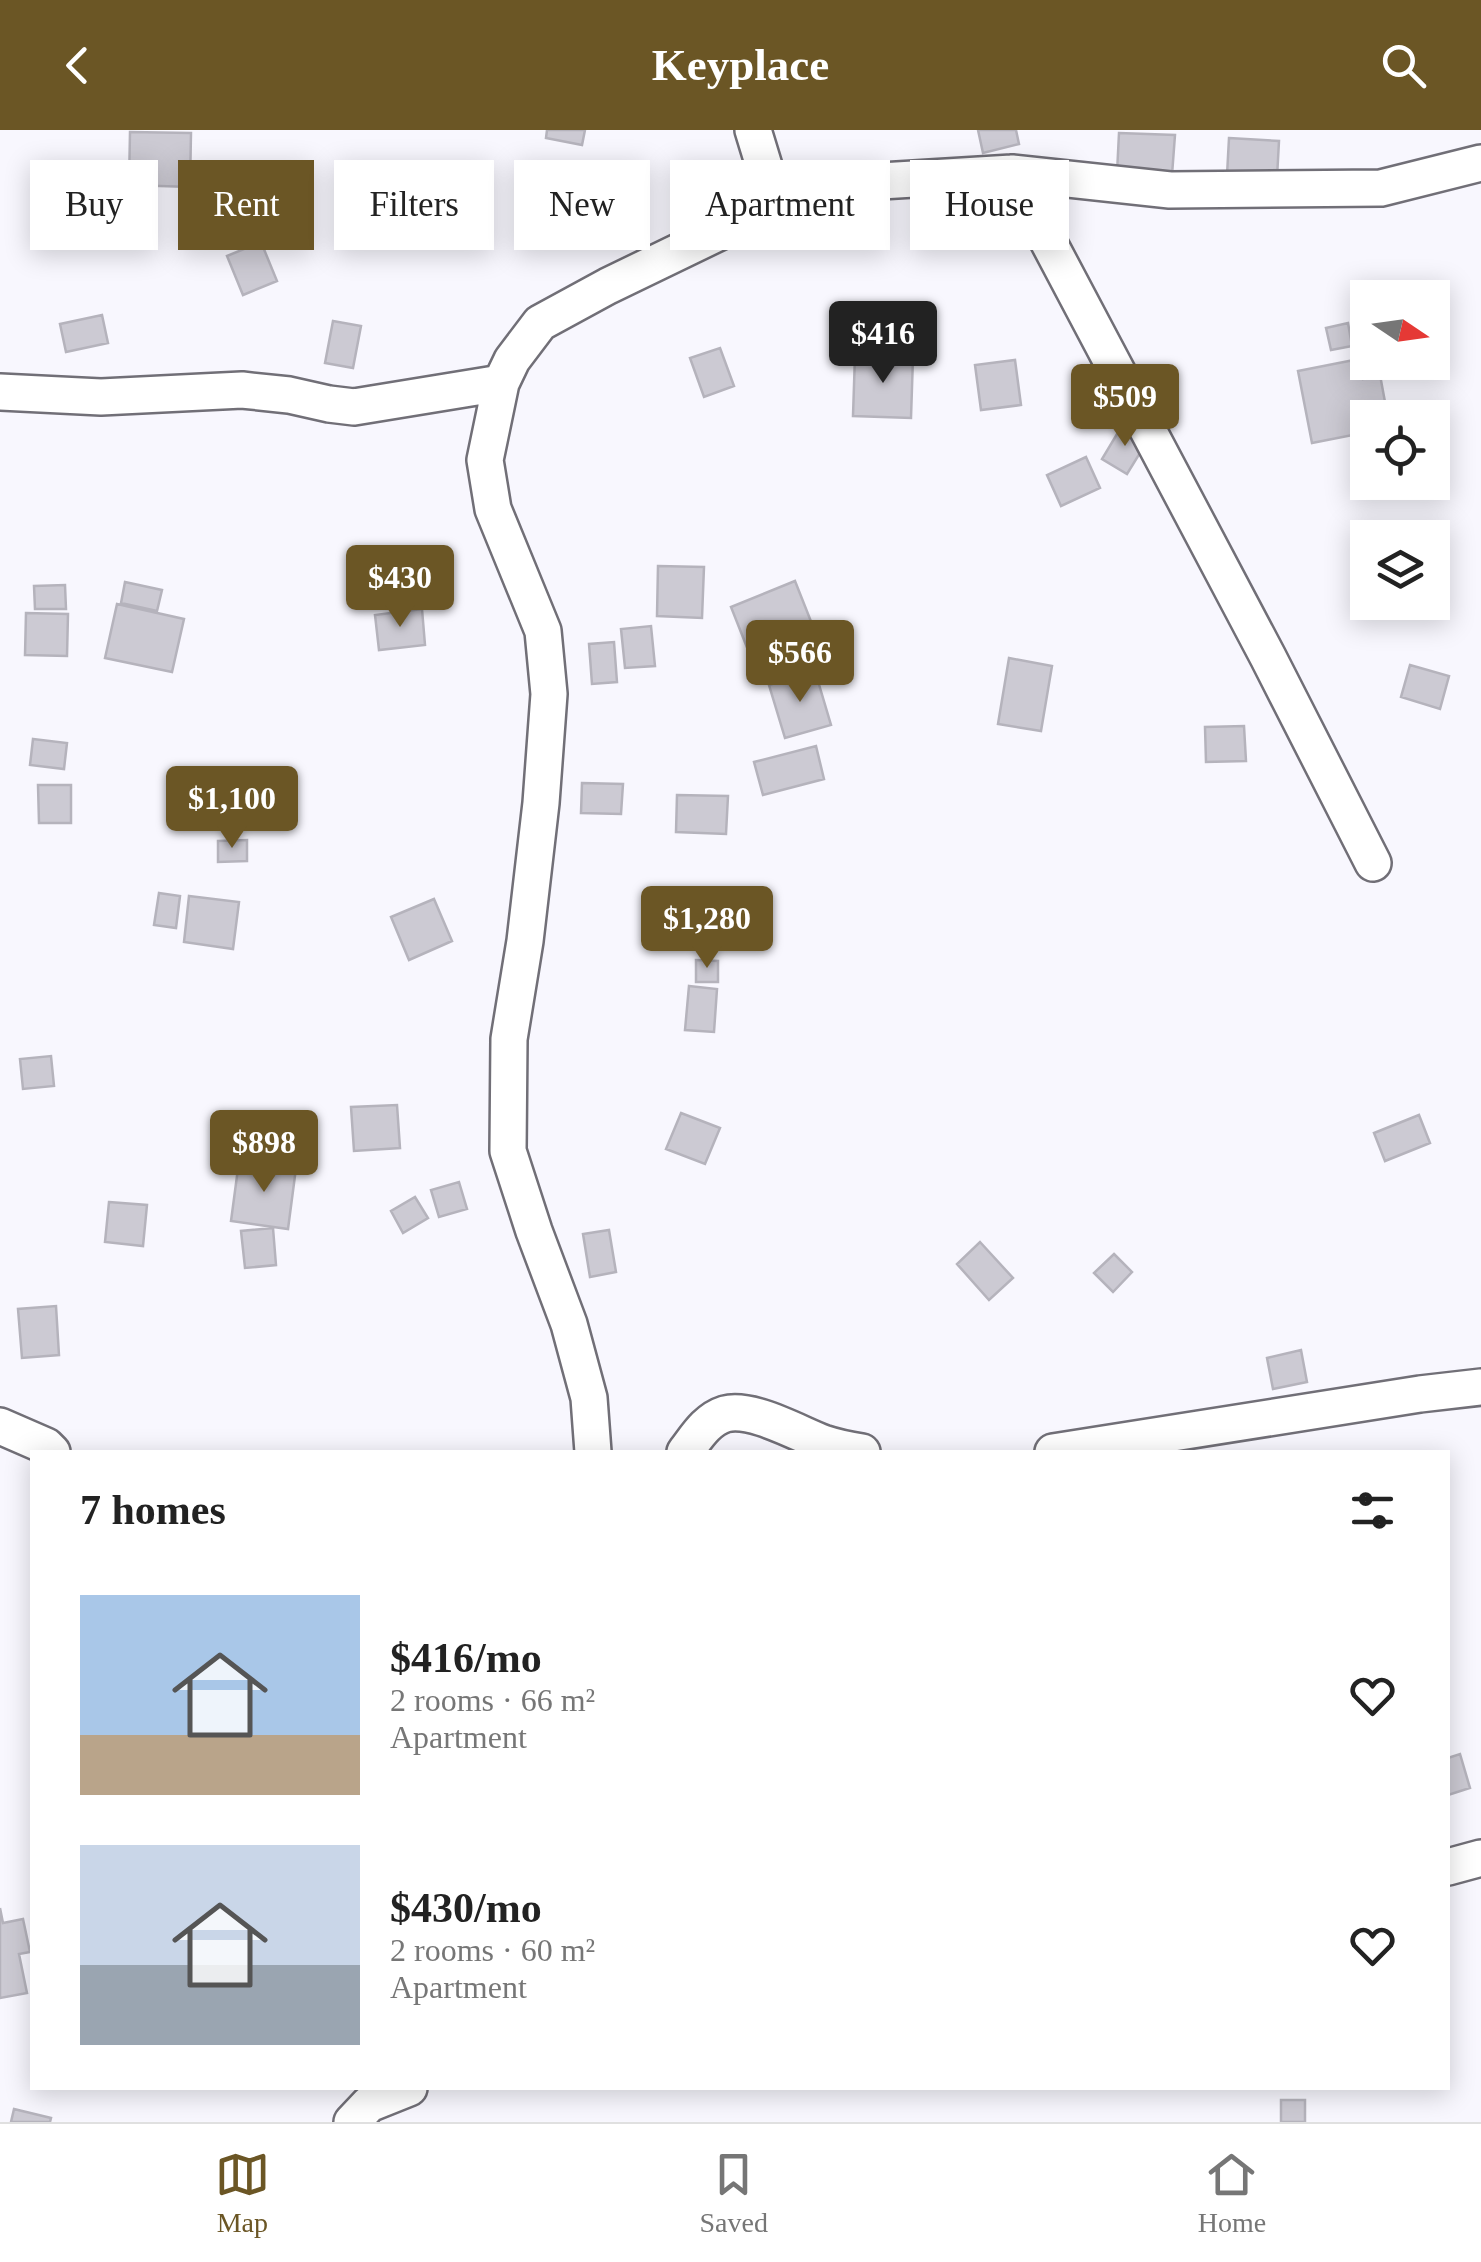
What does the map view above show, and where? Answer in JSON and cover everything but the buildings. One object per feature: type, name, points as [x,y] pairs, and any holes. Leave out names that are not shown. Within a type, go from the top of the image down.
[{"type":"street","points":[[754,130],[762,160]]},
{"type":"street","points":[[1069,180],[1170,190],[1381,188],[1481,163]]},
{"type":"street","points":[[593,1450],[589,1398],[574,1342],[508,1151],[509,1039],[525,941],[550,694],[543,631],[493,509],[485,460],[501,383],[512,360],[540,324],[682,250]]},
{"type":"street","points":[[1052,250],[1373,863]]},
{"type":"street","points":[[0,392],[100,397],[242,390],[354,407],[501,383]]},
{"type":"street","points":[[1066,1450],[1481,1387]]},
{"type":"street","points":[[687,1450],[703,1428],[724,1414],[738,1413],[853,1450]]},
{"type":"street","points":[[0,1426],[50,1450]]},
{"type":"street","points":[[1450,1866],[1481,1858]]},
{"type":"street","points":[[361,2105],[403,2090]]}]
